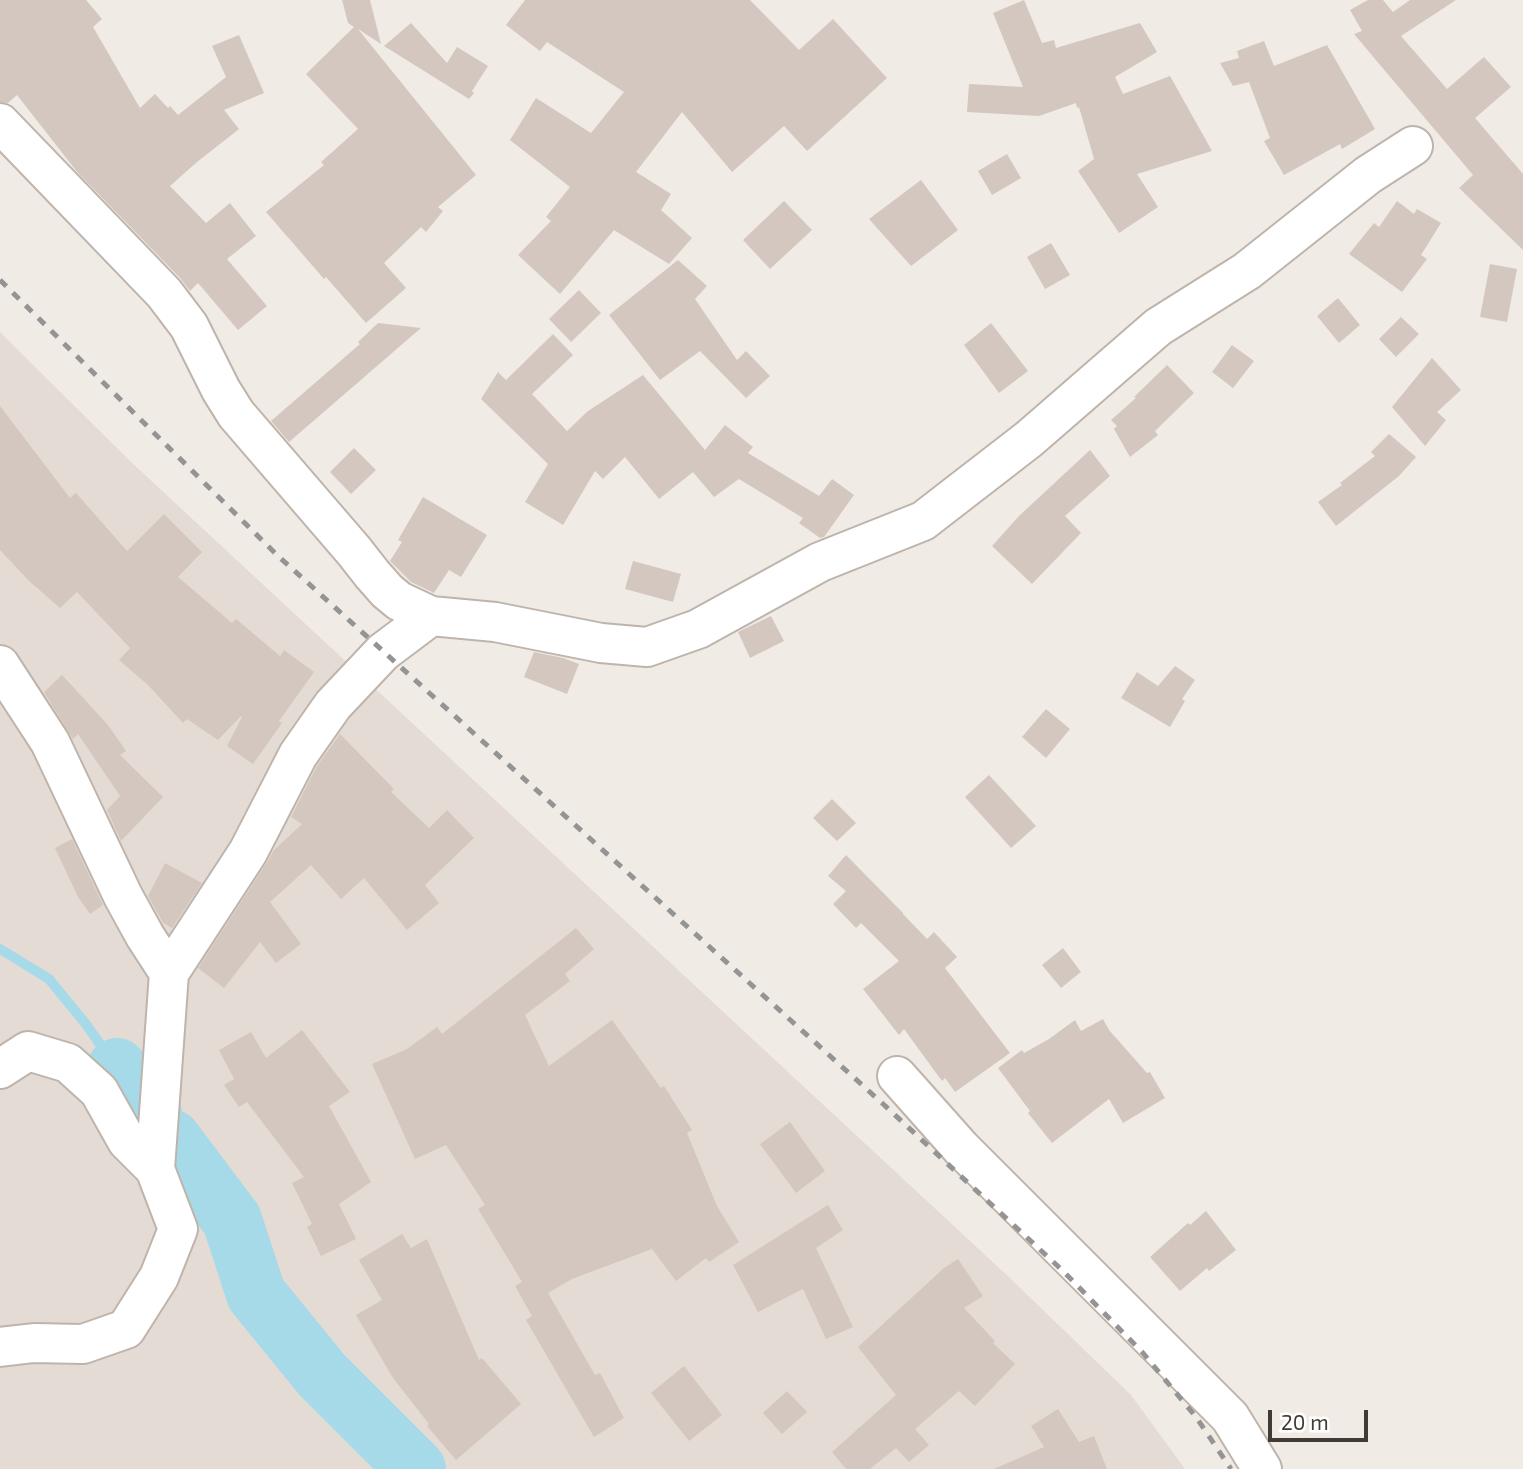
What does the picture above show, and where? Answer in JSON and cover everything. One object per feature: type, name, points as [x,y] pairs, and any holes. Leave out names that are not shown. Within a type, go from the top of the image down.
[{"type":"street","points":[[0,123],[164,293],[189,326],[236,415],[387,591],[400,601],[430,616],[495,622],[601,643],[646,647],[698,629],[820,562],[923,520],[1029,439],[1158,327],[1247,271],[1368,175],[1413,146]]},
{"type":"street","points":[[155,1169],[169,972],[248,852],[298,755],[333,705],[383,652],[430,616]]},
{"type":"street","points":[[0,665],[50,742],[123,896],[169,972]]},
{"type":"street","points":[[0,1069],[28,1051],[68,1063],[99,1091],[127,1141],[155,1169],[178,1229],[159,1277],[126,1329],[83,1344],[34,1343],[0,1347]]},
{"type":"street","points":[[897,1076],[961,1148],[1230,1417],[1262,1469]]},
{"type":"shaded area","points":[[0,332],[130,461],[1011,1279],[1131,1395],[1185,1469],[0,1469]]},
{"type":"building","points":[[0,0],[86,0],[102,19],[93,27],[140,108],[155,94],[178,115],[226,77],[212,46],[239,35],[264,93],[224,110],[239,129],[170,186],[206,223],[230,203],[256,236],[227,259],[267,306],[238,330],[198,283],[190,291],[78,173],[17,95],[8,103],[0,102]]},
{"type":"building","points":[[342,0],[370,0],[381,44],[358,29],[476,175],[438,207],[443,211],[426,232],[421,227],[384,263],[406,288],[366,323],[266,212],[324,165],[321,162],[358,129],[306,74],[354,27],[348,23]]},
{"type":"building","points":[[525,0],[750,0],[799,50],[833,19],[887,78],[807,151],[784,126],[732,172],[682,112],[636,172],[671,194],[661,210],[692,238],[669,264],[614,230],[560,294],[518,255],[551,221],[546,217],[570,187],[510,140],[536,98],[591,133],[624,92],[547,42],[540,51],[506,25]]},
{"type":"building","points":[[1024,0],[1042,43],[1054,40],[1056,48],[1140,23],[1157,52],[1115,77],[1123,94],[1170,76],[1212,151],[1137,174],[1158,207],[1119,233],[1078,171],[1094,159],[1076,103],[1039,116],[967,112],[969,84],[1023,87],[993,13]]},
{"type":"building","points":[[1368,0],[1383,0],[1393,12],[1410,0],[1456,0],[1401,36],[1447,89],[1484,57],[1511,87],[1475,118],[1523,174],[1523,250],[1459,188],[1473,175],[1354,34],[1362,31],[1350,10]]},
{"type":"building","points":[[411,23],[447,63],[457,47],[488,66],[469,99],[384,46]]},
{"type":"building","points":[[1264,41],[1274,66],[1327,45],[1375,129],[1342,149],[1340,144],[1284,175],[1264,141],[1270,138],[1249,82],[1233,86],[1220,63],[1239,58],[1237,51]]},
{"type":"building","points":[[1007,154],[1021,178],[992,195],[978,171]]},
{"type":"building","points":[[921,180],[958,230],[911,266],[869,219]]},
{"type":"building","points":[[784,201],[812,230],[770,269],[743,240]]},
{"type":"building","points":[[1397,201],[1414,214],[1417,209],[1441,223],[1421,255],[1427,259],[1402,292],[1349,254],[1374,223],[1379,227]]},
{"type":"building","points":[[1051,243],[1070,275],[1045,289],[1027,257]]},
{"type":"building","points":[[678,260],[707,286],[695,299],[737,360],[746,351],[770,376],[746,398],[700,351],[660,380],[609,315]]},
{"type":"building","points":[[1490,264],[1517,269],[1507,322],[1480,317]]},
{"type":"building","points":[[579,290],[601,313],[571,342],[549,319]]},
{"type":"building","points":[[1338,298],[1360,325],[1339,343],[1317,316]]},
{"type":"building","points":[[1401,317],[1419,334],[1396,357],[1379,339]]},
{"type":"building","points":[[378,323],[421,328],[289,442],[271,421],[360,344],[358,342]]},
{"type":"building","points":[[991,323],[1028,371],[999,393],[964,345]]},
{"type":"building","points":[[553,334],[573,355],[532,394],[567,431],[588,411],[643,375],[705,450],[725,425],[753,447],[748,453],[819,496],[832,479],[854,495],[824,537],[820,538],[799,523],[803,518],[739,479],[714,497],[693,472],[659,499],[625,457],[603,479],[595,471],[563,525],[525,502],[548,464],[481,399],[498,372],[506,380]]},
{"type":"building","points":[[1232,345],[1254,361],[1233,388],[1212,372]]},
{"type":"building","points":[[1432,358],[1461,390],[1437,412],[1446,420],[1425,446],[1392,407]]},
{"type":"building","points":[[1167,365],[1194,393],[1155,431],[1158,435],[1130,457],[1114,429],[1117,426],[1111,420]]},
{"type":"building","points":[[0,406],[70,498],[76,493],[127,551],[164,514],[202,552],[178,577],[232,623],[236,619],[280,656],[284,650],[314,672],[253,764],[227,746],[241,716],[218,740],[187,719],[183,723],[148,685],[119,660],[130,648],[77,592],[60,608],[28,580],[0,550]]},
{"type":"building","points":[[1389,434],[1416,457],[1399,476],[1336,526],[1318,502],[1375,456],[1371,452]]},
{"type":"building","points":[[354,448],[376,470],[351,494],[330,472]]},
{"type":"building","points":[[1090,450],[1110,476],[1065,516],[1081,533],[1032,584],[992,546],[1019,516]]},
{"type":"building","points":[[423,497],[487,535],[461,577],[449,570],[434,593],[411,582],[390,561],[402,542],[398,540]]},
{"type":"building","points":[[633,561],[681,574],[673,602],[625,589]]},
{"type":"building","points":[[771,616],[784,641],[750,658],[738,632]]},
{"type":"building","points":[[534,652],[579,664],[567,694],[524,677]]},
{"type":"building","points":[[1175,666],[1195,680],[1182,699],[1185,701],[1170,727],[1121,698],[1137,672],[1158,686]]},
{"type":"building","points":[[62,675],[108,725],[126,751],[120,755],[163,797],[121,841],[107,810],[120,796],[78,734],[73,739],[44,692]]},
{"type":"building","points":[[1046,709],[1070,729],[1046,758],[1022,737]]},
{"type":"building","points":[[340,734],[394,789],[391,792],[429,828],[447,810],[474,838],[425,885],[439,903],[407,930],[364,878],[341,899],[311,865],[270,902],[301,944],[276,963],[260,942],[224,988],[198,968],[274,850],[302,824],[291,817],[317,766]]},
{"type":"building","points":[[989,775],[1036,826],[1011,848],[965,797]]},
{"type":"building","points":[[832,799],[856,823],[837,841],[813,818]]},
{"type":"building","points":[[72,839],[103,905],[90,914],[78,897],[55,848]]},
{"type":"building","points":[[846,855],[927,939],[934,932],[957,957],[945,968],[1010,1053],[955,1092],[945,1078],[942,1081],[904,1029],[899,1035],[863,989],[899,961],[861,923],[856,928],[833,904],[846,891],[828,876]]},
{"type":"building","points":[[165,863],[202,883],[172,928],[163,923],[148,896]]},
{"type":"building","points":[[576,928],[594,949],[565,974],[570,981],[525,1015],[549,1066],[612,1020],[661,1088],[664,1086],[692,1130],[687,1133],[717,1206],[739,1242],[709,1262],[706,1258],[676,1281],[652,1249],[572,1279],[548,1293],[595,1375],[600,1373],[624,1418],[594,1437],[526,1320],[532,1316],[515,1286],[522,1282],[478,1209],[485,1205],[446,1145],[415,1159],[372,1064],[407,1049],[437,1027],[442,1034]]},
{"type":"building","points":[[1063,948],[1081,972],[1061,988],[1042,965]]},
{"type":"building","points":[[1103,1019],[1109,1030],[1147,1073],[1150,1072],[1165,1098],[1123,1123],[1109,1099],[1052,1143],[998,1068],[1022,1050],[1024,1053],[1049,1039],[1075,1020],[1081,1031]]},
{"type":"building","points":[[302,1030],[350,1092],[329,1106],[371,1182],[339,1204],[356,1239],[321,1256],[307,1227],[312,1224],[292,1183],[304,1177],[247,1102],[239,1107],[224,1085],[234,1079],[219,1050],[251,1032],[266,1058]]},
{"type":"building","points":[[790,1122],[825,1171],[796,1193],[760,1144]]},
{"type":"building","points":[[828,1205],[843,1230],[816,1248],[853,1327],[826,1339],[803,1289],[758,1312],[733,1265]]},
{"type":"building","points":[[1206,1211],[1236,1250],[1209,1271],[1207,1268],[1180,1291],[1150,1257],[1188,1223],[1190,1225]]},
{"type":"building","points":[[402,1234],[411,1248],[427,1239],[479,1360],[482,1358],[521,1404],[456,1460],[427,1426],[429,1424],[393,1378],[356,1315],[382,1300],[359,1260]]},
{"type":"building","points":[[958,1259],[983,1296],[964,1308],[995,1341],[993,1343],[1015,1364],[975,1406],[959,1391],[915,1429],[929,1445],[909,1462],[896,1448],[870,1469],[846,1469],[832,1452],[896,1395],[858,1347],[944,1268]]},
{"type":"building","points":[[684,1366],[722,1415],[689,1441],[651,1393]]},
{"type":"building","points":[[787,1391],[807,1412],[782,1434],[763,1413]]},
{"type":"building","points":[[1058,1409],[1079,1442],[1094,1436],[1107,1469],[994,1469],[1044,1447],[1031,1426]]},
{"type":"waterway","points":[[0,949],[49,979],[117,1068]]},
{"type":"waterway","points":[[117,1068],[152,1114]]},
{"type":"waterway","points":[[171,1139],[232,1220],[256,1294],[322,1375],[416,1469]]},
{"type":"railway","points":[[0,280],[277,555],[882,1103],[1063,1271],[1143,1353],[1196,1417],[1231,1469]]}]
